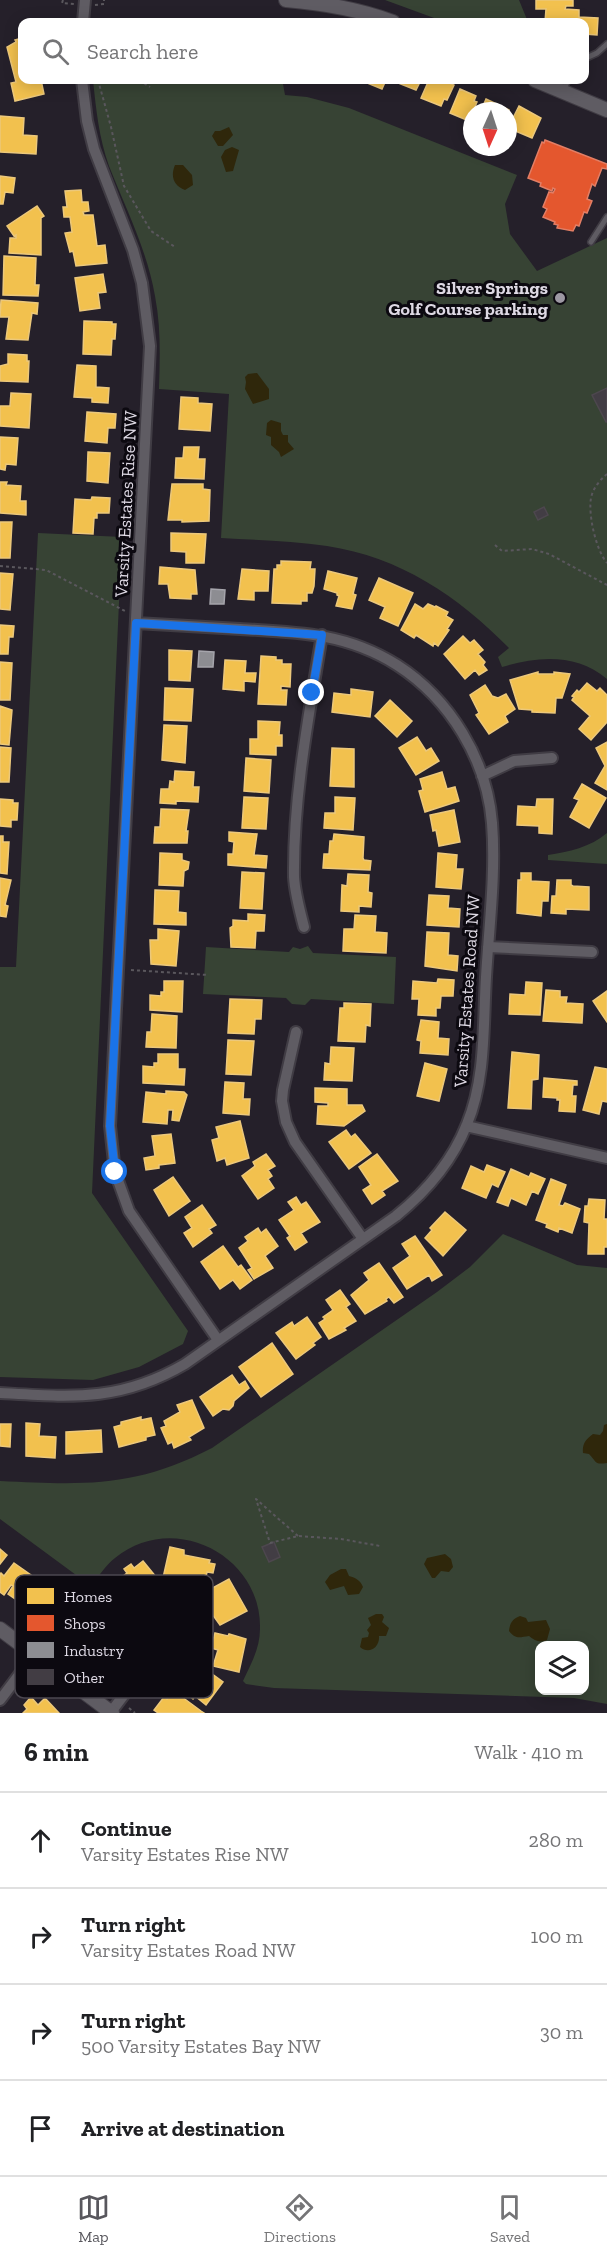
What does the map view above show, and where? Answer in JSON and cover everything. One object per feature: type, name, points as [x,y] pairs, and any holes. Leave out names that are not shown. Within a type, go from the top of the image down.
[{"type":"street","points":[[83,18],[85,0]]},
{"type":"street","points":[[286,0],[330,5],[381,18]]},
{"type":"street","name":"Varsity Estates Rise NW","points":[[82,84],[87,121],[94,149],[137,264],[149,326],[150,368],[110,1126],[115,1172],[129,1211],[218,1340]]},
{"type":"street","points":[[565,85],[607,110]]},
{"type":"street","name":"Varsity Estates Road NW","points":[[0,1393],[95,1395],[127,1390],[165,1375],[396,1216],[426,1189],[447,1162],[466,1126],[475,1101],[481,1064],[493,841],[488,795],[473,753],[460,730],[431,693],[406,671],[376,653],[345,640],[322,635],[136,623]]},
{"type":"street","points":[[304,927],[294,878],[297,810],[322,635]]},
{"type":"street","points":[[482,776],[514,761],[552,758]]},
{"type":"street","points":[[488,946],[592,952]]},
{"type":"street","points":[[296,1032],[283,1090],[282,1101],[286,1122],[295,1142],[363,1239]]},
{"type":"street","points":[[466,1126],[607,1158]]},
{"type":"street","points":[[0,1629],[15,1640]]},
{"type":"street","points":[[0,1700],[15,1680]]},
{"type":"street","points":[[91,1698],[111,1713],[122,1698]]},
{"type":"lane","points":[[589,57],[607,44]]},
{"type":"lane","points":[[591,242],[607,217]]},
{"type":"path","points":[[99,84],[124,186],[151,231],[175,247]]},
{"type":"path","points":[[145,84],[150,87]]},
{"type":"path","points":[[607,474],[598,483],[591,497],[591,514],[600,554],[607,563]]},
{"type":"path","points":[[495,545],[502,551],[532,549],[549,554],[607,585]]},
{"type":"path","points":[[0,566],[46,570],[127,612]]},
{"type":"path","points":[[119,970],[208,975]]},
{"type":"path","points":[[298,1536],[256,1499],[270,1543],[298,1536],[342,1539],[380,1546]]},
{"type":"green space","points":[[385,0],[519,0],[526,18],[434,18]]},
{"type":"green space","points":[[93,84],[283,84],[285,95],[307,97],[349,108],[463,153],[463,156],[469,156],[517,175],[505,204],[510,234],[537,271],[607,238],[607,679],[583,665],[556,659],[515,663],[502,667],[498,657],[509,648],[490,629],[426,582],[379,559],[327,546],[221,538],[229,394],[159,389],[159,331],[151,279],[103,145]]},
{"type":"green space","points":[[38,533],[122,537],[92,1193],[188,1331],[183,1344],[139,1367],[93,1380],[0,1377],[0,967],[16,967]]},
{"type":"green space","points":[[607,833],[607,864],[548,860],[548,855],[587,845]]},
{"type":"green space","points":[[308,946],[313,953],[396,957],[394,1004],[311,999],[305,1005],[292,1004],[286,998],[203,994],[206,947],[289,952],[293,947],[300,949]]},
{"type":"green space","points":[[503,1234],[577,1265],[607,1268],[607,1704],[574,1698],[274,1688],[246,1684],[243,1681],[260,1636],[257,1603],[246,1580],[230,1561],[210,1548],[187,1540],[162,1538],[138,1544],[115,1558],[100,1575],[76,1575],[0,1519],[0,1481],[84,1483],[109,1481],[158,1471],[212,1448],[437,1292],[470,1267]]},
{"type":"sand","points":[[229,127],[233,135],[223,146],[218,146],[212,136],[215,131]]},
{"type":"sand","points":[[232,147],[239,150],[233,171],[226,172],[221,157],[225,150]]},
{"type":"sand","points":[[175,165],[183,165],[192,175],[193,185],[185,190],[174,180]]},
{"type":"sand","points":[[257,373],[269,389],[269,399],[253,404],[245,389],[245,377],[248,374]]},
{"type":"sand","points":[[271,420],[281,423],[283,435],[288,435],[288,442],[294,449],[281,457],[271,445],[271,437],[266,435],[267,423]]},
{"type":"sand","points":[[607,1424],[607,1463],[600,1464],[589,1454],[583,1453],[583,1447],[586,1440],[593,1434],[600,1435],[604,1425]]},
{"type":"sand","points":[[445,1554],[451,1559],[453,1567],[449,1572],[441,1571],[435,1578],[432,1578],[424,1564],[427,1558]]},
{"type":"sand","points":[[346,1569],[349,1576],[361,1583],[363,1587],[359,1594],[348,1595],[344,1586],[330,1590],[325,1582],[330,1575]]},
{"type":"sand","points":[[382,1614],[384,1617],[382,1622],[389,1628],[386,1636],[379,1636],[378,1643],[373,1649],[363,1649],[360,1647],[362,1638],[368,1637],[367,1630],[371,1625],[368,1618]]},
{"type":"sand","points":[[520,1616],[526,1618],[528,1622],[546,1620],[550,1629],[547,1640],[538,1641],[529,1636],[514,1636],[509,1631],[515,1618]]},
{"type":"building: Homes","points":[[536,0],[573,0],[573,6],[566,6],[565,9],[579,10],[579,17],[598,18],[597,35],[589,34],[589,18],[545,18],[546,9],[536,9]]},
{"type":"building: Homes","points":[[18,39],[18,84],[42,84],[44,94],[15,101],[11,83],[16,82],[7,47],[16,42],[15,40]]},
{"type":"building: Homes","points":[[370,84],[384,84],[382,89]]},
{"type":"building: Homes","points":[[401,84],[419,84],[416,90]]},
{"type":"building: Homes","points":[[427,84],[454,85],[447,100],[444,99],[441,106],[421,98]]},
{"type":"building: Homes","points":[[460,89],[476,96],[474,101],[477,102],[463,102],[463,118],[450,113]]},
{"type":"building: Homes","points":[[519,106],[541,118],[532,138],[517,132]]},
{"type":"building: Homes","points":[[0,116],[24,118],[23,135],[37,136],[36,154],[0,152]]},
{"type":"building: Homes","points":[[0,176],[15,178],[13,193],[5,192],[3,204],[0,204]]},
{"type":"building: Homes","points":[[81,190],[82,202],[88,202],[89,211],[83,212],[84,215],[93,215],[97,246],[105,245],[107,263],[76,266],[73,251],[70,252],[65,233],[72,232],[70,217],[64,217],[63,207],[67,207],[65,191]]},
{"type":"building: Homes","points":[[37,206],[44,216],[41,218],[41,255],[9,253],[10,238],[16,238],[16,235],[14,236],[7,226]]},
{"type":"building: Homes","points":[[4,256],[36,258],[35,285],[39,285],[38,296],[3,295]]},
{"type":"building: Homes","points":[[103,274],[106,292],[98,293],[100,308],[80,311],[75,278]]},
{"type":"building: Homes","points":[[1,300],[38,303],[37,314],[32,313],[28,340],[6,339],[9,317],[0,317]]},
{"type":"building: Homes","points":[[84,321],[116,324],[111,355],[83,354]]},
{"type":"building: Homes","points":[[8,354],[27,355],[28,382],[0,381],[0,366],[8,364]]},
{"type":"building: Homes","points":[[77,365],[96,366],[96,387],[109,388],[108,403],[92,402],[92,398],[74,397]]},
{"type":"building: Homes","points":[[11,393],[31,394],[29,428],[0,426],[0,406],[10,406]]},
{"type":"building: Homes","points":[[181,397],[198,398],[198,403],[212,404],[210,431],[179,429]]},
{"type":"building: Homes","points":[[87,412],[116,414],[115,428],[108,428],[107,443],[85,441]]},
{"type":"building: Homes","points":[[0,437],[18,438],[16,465],[6,464],[5,470],[0,469]]},
{"type":"building: Homes","points":[[184,447],[199,447],[198,459],[205,459],[204,479],[175,478],[176,458],[183,458]]},
{"type":"building: Homes","points":[[88,452],[110,453],[108,483],[87,481]]},
{"type":"building: Homes","points":[[0,482],[7,482],[6,485],[21,486],[20,501],[26,501],[26,515],[0,513]]},
{"type":"building: Homes","points":[[172,484],[203,484],[203,489],[210,490],[209,521],[168,520]]},
{"type":"building: Homes","points":[[92,497],[110,498],[109,513],[97,513],[97,518],[94,518],[93,534],[73,533],[75,499],[91,500]]},
{"type":"building: Homes","points":[[0,522],[12,522],[10,558],[0,558]]},
{"type":"building: Homes","points":[[171,533],[206,534],[204,563],[186,563],[186,552],[171,551]]},
{"type":"building: Homes","points":[[281,561],[311,562],[310,569],[315,569],[314,586],[312,593],[307,593],[307,601],[301,601],[301,604],[272,603],[274,569],[277,569],[277,565],[281,565]]},
{"type":"building: Homes","points":[[160,567],[195,570],[197,594],[191,594],[191,599],[170,598],[168,584],[159,584]]},
{"type":"building: Homes","points":[[242,569],[269,571],[268,591],[254,591],[254,600],[238,599]]},
{"type":"building: Homes","points":[[328,571],[357,578],[352,609],[336,606],[339,596],[337,593],[324,589]]},
{"type":"building: Homes","points":[[0,573],[13,574],[10,610],[0,609]]},
{"type":"building: Homes","points":[[379,578],[413,593],[398,626],[380,618],[385,607],[369,600]]},
{"type":"building: Homes","points":[[415,604],[423,609],[428,604],[436,606],[448,612],[446,616],[453,620],[438,646],[434,643],[433,646],[416,635],[414,638],[401,630]]},
{"type":"building: Homes","points":[[0,625],[14,626],[13,637],[9,637],[8,654],[0,654]]},
{"type":"building: Homes","points":[[463,636],[470,643],[474,640],[483,650],[478,654],[485,662],[483,665],[487,670],[479,675],[475,670],[465,679],[444,654]]},
{"type":"building: Homes","points":[[169,650],[192,651],[190,681],[169,680]]},
{"type":"building: Homes","points":[[261,656],[276,657],[276,660],[282,660],[282,664],[291,664],[290,687],[281,686],[281,690],[287,690],[286,705],[258,704]]},
{"type":"building: Homes","points":[[225,660],[246,661],[245,673],[256,673],[255,682],[244,681],[244,691],[223,689]]},
{"type":"building: Homes","points":[[0,662],[12,663],[10,700],[0,700]]},
{"type":"building: Homes","points":[[538,672],[538,674],[554,674],[554,672],[570,674],[562,698],[556,698],[555,713],[519,709],[510,680]]},
{"type":"building: Homes","points":[[587,683],[597,691],[600,688],[607,695],[607,722],[591,740],[579,729],[590,716],[572,700],[577,690],[579,692]]},
{"type":"building: Homes","points":[[485,685],[492,696],[498,698],[506,694],[515,709],[505,716],[508,722],[489,734],[476,715],[479,713],[470,695]]},
{"type":"building: Homes","points":[[165,688],[193,689],[191,721],[164,720]]},
{"type":"building: Homes","points":[[351,689],[373,692],[370,717],[332,712],[334,693],[351,695]]},
{"type":"building: Homes","points":[[390,700],[412,721],[397,737],[375,716]]},
{"type":"building: Homes","points":[[0,706],[12,710],[9,745],[0,744]]},
{"type":"building: Homes","points":[[258,721],[280,722],[279,735],[282,735],[282,746],[276,746],[276,755],[250,754],[250,739],[258,739]]},
{"type":"building: Homes","points":[[164,725],[187,726],[185,763],[162,760]]},
{"type":"building: Homes","points":[[417,737],[426,751],[431,748],[439,761],[416,775],[399,748]]},
{"type":"building: Homes","points":[[607,742],[607,790],[595,783],[605,766],[596,748]]},
{"type":"building: Homes","points":[[0,747],[11,748],[9,782],[0,782]]},
{"type":"building: Homes","points":[[332,748],[354,749],[354,787],[330,786]]},
{"type":"building: Homes","points":[[246,758],[271,760],[269,793],[244,791]]},
{"type":"building: Homes","points":[[175,771],[194,772],[193,787],[199,787],[198,802],[160,803],[161,789],[169,789],[170,781],[174,782]]},
{"type":"building: Homes","points":[[442,772],[447,789],[455,787],[459,801],[425,812],[419,791],[423,790],[420,779]]},
{"type":"building: Homes","points":[[582,784],[606,798],[589,828],[570,817],[579,800],[574,798]]},
{"type":"building: Homes","points":[[244,797],[268,798],[266,829],[242,828]]},
{"type":"building: Homes","points":[[335,797],[355,798],[353,830],[324,828],[325,813],[335,813]]},
{"type":"building: Homes","points":[[0,799],[13,800],[13,803],[18,803],[17,820],[11,820],[11,827],[0,826]]},
{"type":"building: Homes","points":[[537,799],[553,799],[552,834],[539,833],[539,826],[517,825],[518,806],[536,807]]},
{"type":"building: Homes","points":[[161,809],[189,810],[187,843],[154,843],[155,827],[160,827]]},
{"type":"building: Homes","points":[[454,810],[460,842],[439,846],[430,815]]},
{"type":"building: Homes","points":[[229,832],[257,834],[254,855],[267,856],[266,868],[228,865],[228,854],[233,854],[234,842],[229,841]]},
{"type":"building: Homes","points":[[334,834],[364,837],[363,858],[371,861],[370,870],[323,868],[324,854],[329,854],[330,841],[333,841]]},
{"type":"building: Homes","points":[[0,836],[3,836],[3,842],[9,842],[7,874],[0,873]]},
{"type":"building: Homes","points":[[160,853],[182,854],[182,860],[189,862],[188,869],[184,871],[183,886],[159,885]]},
{"type":"building: Homes","points":[[438,853],[457,855],[456,869],[463,869],[461,889],[436,887]]},
{"type":"building: Homes","points":[[242,872],[264,873],[262,909],[240,908]]},
{"type":"building: Homes","points":[[521,873],[531,873],[531,881],[549,882],[548,901],[542,901],[541,916],[517,913],[518,880],[521,880]]},
{"type":"building: Homes","points":[[348,874],[369,875],[368,892],[372,893],[371,907],[359,906],[359,912],[341,911],[342,885],[347,886]]},
{"type":"building: Homes","points":[[0,878],[11,880],[5,905],[8,906],[6,917],[0,916]]},
{"type":"building: Homes","points":[[557,880],[571,880],[573,886],[589,887],[589,910],[566,909],[566,914],[551,913],[552,896],[556,896]]},
{"type":"building: Homes","points":[[155,890],[179,891],[178,912],[186,913],[186,925],[154,924]]},
{"type":"building: Homes","points":[[429,895],[449,896],[448,908],[460,909],[459,927],[427,925]]},
{"type":"building: Homes","points":[[248,914],[265,915],[264,931],[256,931],[255,948],[231,947],[230,928],[233,926],[233,920],[248,921]]},
{"type":"building: Homes","points":[[355,915],[376,916],[375,932],[387,933],[386,953],[343,951],[344,929],[354,929]]},
{"type":"building: Homes","points":[[158,929],[179,931],[176,966],[151,964],[150,940],[158,940]]},
{"type":"building: Homes","points":[[427,932],[449,933],[448,955],[458,956],[457,971],[425,966]]},
{"type":"building: Homes","points":[[438,979],[454,980],[453,996],[441,996],[440,1008],[436,1008],[436,1016],[418,1015],[419,999],[412,999],[413,981],[437,983]]},
{"type":"building: Homes","points":[[164,981],[183,981],[182,1012],[150,1010],[150,995],[161,996],[161,992],[164,992]]},
{"type":"building: Homes","points":[[526,982],[542,983],[540,1015],[509,1014],[510,994],[525,995]]},
{"type":"building: Homes","points":[[546,990],[560,991],[560,997],[567,997],[566,1003],[583,1004],[582,1023],[543,1021]]},
{"type":"building: Homes","points":[[607,991],[607,1022],[593,1001]]},
{"type":"building: Homes","points":[[230,999],[262,1000],[261,1019],[255,1019],[254,1034],[228,1033]]},
{"type":"building: Homes","points":[[344,1003],[371,1004],[370,1026],[366,1025],[365,1042],[338,1041],[340,1008],[344,1008]]},
{"type":"building: Homes","points":[[152,1014],[177,1016],[176,1048],[146,1047],[147,1032],[151,1032]]},
{"type":"building: Homes","points":[[421,1020],[439,1022],[438,1038],[449,1039],[448,1055],[420,1053],[421,1041],[417,1040]]},
{"type":"building: Homes","points":[[228,1040],[254,1041],[251,1075],[226,1074]]},
{"type":"building: Homes","points":[[331,1047],[354,1048],[352,1081],[324,1080],[325,1063],[330,1064]]},
{"type":"building: Homes","points":[[512,1052],[539,1055],[538,1079],[532,1080],[531,1109],[508,1108]]},
{"type":"building: Homes","points":[[158,1054],[178,1054],[178,1069],[185,1069],[184,1085],[143,1083],[143,1066],[154,1067],[154,1063],[158,1063]]},
{"type":"building: Homes","points":[[425,1063],[447,1069],[439,1101],[417,1096]]},
{"type":"building: Homes","points":[[595,1067],[607,1069],[607,1102],[602,1101],[599,1114],[583,1110]]},
{"type":"building: Homes","points":[[544,1078],[577,1081],[577,1085],[573,1085],[572,1096],[576,1096],[575,1112],[559,1111],[560,1100],[543,1097]]},
{"type":"building: Homes","points":[[225,1082],[244,1083],[243,1099],[250,1099],[249,1115],[223,1113]]},
{"type":"building: Homes","points":[[315,1088],[347,1089],[347,1105],[362,1105],[365,1111],[344,1126],[317,1124],[318,1106],[328,1106],[328,1103],[315,1102]]},
{"type":"building: Homes","points":[[166,1091],[184,1092],[187,1095],[179,1121],[172,1120],[173,1110],[168,1110],[167,1124],[143,1122],[146,1092],[166,1094]]},
{"type":"building: Homes","points":[[240,1121],[249,1158],[227,1165],[225,1158],[217,1161],[212,1140],[219,1138],[216,1127]]},
{"type":"building: Homes","points":[[346,1130],[351,1137],[355,1134],[371,1153],[349,1169],[329,1142]]},
{"type":"building: Homes","points":[[171,1134],[175,1163],[159,1165],[159,1168],[146,1170],[144,1158],[155,1156],[152,1136]]},
{"type":"building: Homes","points":[[266,1154],[275,1166],[268,1170],[272,1176],[268,1179],[274,1188],[258,1199],[242,1176],[255,1166],[253,1162]]},
{"type":"building: Homes","points":[[377,1154],[398,1181],[382,1191],[385,1195],[372,1204],[363,1190],[371,1185],[359,1167]]},
{"type":"building: Homes","points":[[487,1165],[505,1172],[498,1187],[492,1184],[486,1198],[462,1188],[471,1166],[484,1172]]},
{"type":"building: Homes","points":[[511,1169],[529,1177],[531,1173],[545,1179],[538,1194],[532,1191],[526,1205],[511,1198],[508,1206],[497,1202]]},
{"type":"building: Homes","points":[[173,1177],[190,1201],[169,1216],[154,1190]]},
{"type":"building: Homes","points":[[551,1179],[566,1185],[559,1205],[563,1206],[565,1203],[580,1209],[572,1233],[559,1228],[558,1232],[536,1220]]},
{"type":"building: Homes","points":[[296,1197],[301,1205],[306,1202],[320,1222],[301,1233],[307,1242],[295,1250],[287,1238],[290,1236],[279,1220],[294,1210],[288,1202]]},
{"type":"building: Homes","points":[[589,1199],[605,1200],[604,1219],[607,1219],[607,1247],[604,1247],[604,1254],[588,1254],[589,1223],[584,1222],[585,1206],[588,1206]]},
{"type":"building: Homes","points":[[202,1205],[216,1225],[209,1229],[212,1233],[193,1247],[184,1233],[192,1228],[185,1217]]},
{"type":"building: Homes","points":[[445,1212],[466,1230],[443,1256],[425,1238],[432,1230],[430,1228]]},
{"type":"building: Homes","points":[[258,1228],[261,1233],[266,1229],[278,1246],[265,1256],[273,1268],[254,1279],[248,1270],[252,1268],[239,1248],[248,1241],[245,1237]]},
{"type":"building: Homes","points":[[415,1236],[442,1275],[432,1281],[429,1275],[407,1289],[393,1268],[410,1256],[402,1244]]},
{"type":"building: Homes","points":[[223,1246],[238,1267],[241,1265],[252,1280],[240,1289],[233,1280],[220,1289],[201,1262]]},
{"type":"building: Homes","points":[[379,1263],[403,1297],[394,1303],[389,1297],[387,1301],[365,1314],[351,1295],[369,1280],[364,1273]]},
{"type":"building: Homes","points":[[340,1290],[350,1304],[346,1307],[356,1321],[344,1328],[346,1330],[329,1339],[319,1323],[333,1310],[326,1300]]},
{"type":"building: Homes","points":[[307,1317],[321,1337],[313,1343],[315,1345],[296,1359],[276,1333],[292,1322],[294,1326]]},
{"type":"building: Homes","points":[[272,1343],[293,1374],[261,1397],[239,1367]]},
{"type":"building: Homes","points":[[232,1375],[239,1385],[245,1381],[249,1388],[234,1401],[229,1410],[223,1409],[213,1416],[200,1397]]},
{"type":"building: Homes","points":[[192,1400],[204,1428],[189,1437],[191,1440],[174,1448],[172,1442],[168,1444],[161,1428],[166,1426],[164,1421],[180,1412],[177,1405]]},
{"type":"building: Homes","points":[[141,1417],[141,1420],[151,1418],[155,1435],[146,1437],[146,1440],[119,1447],[114,1427],[121,1425],[121,1422]]},
{"type":"building: Homes","points":[[26,1423],[40,1424],[39,1436],[56,1437],[55,1458],[26,1456]]},
{"type":"building: Homes","points":[[0,1424],[11,1424],[10,1447],[0,1446]]},
{"type":"building: Homes","points":[[101,1430],[102,1452],[66,1454],[66,1432]]},
{"type":"building: Homes","points":[[170,1547],[184,1550],[184,1555],[210,1560],[209,1563],[215,1564],[213,1573],[207,1572],[206,1575],[164,1575]]},
{"type":"building: Homes","points":[[0,1549],[7,1555],[0,1564]]},
{"type":"building: Homes","points":[[143,1561],[155,1575],[124,1575],[127,1573],[124,1569],[131,1564],[134,1568]]},
{"type":"building: Homes","points":[[14,1563],[31,1575],[15,1575],[15,1599],[8,1594],[13,1586],[11,1585],[4,1595],[0,1592],[1,1573],[4,1576]]},
{"type":"building: Homes","points":[[229,1579],[247,1611],[220,1625],[213,1615],[213,1588]]},
{"type":"building: Homes","points":[[215,1633],[246,1639],[239,1672],[213,1666],[218,1650],[213,1649]]},
{"type":"building: Homes","points":[[213,1675],[223,1682],[213,1696]]},
{"type":"building: Homes","points":[[30,1698],[38,1705],[45,1698],[59,1713],[23,1713],[27,1709],[24,1705]]},
{"type":"building: Homes","points":[[163,1698],[184,1698],[204,1713],[158,1713],[154,1710]]},
{"type":"building: Homes","points":[[197,1698],[211,1698],[206,1705]]},
{"type":"building: Shops","points":[[545,140],[607,164],[607,169],[602,168],[595,186],[592,184],[587,199],[592,201],[587,213],[584,212],[579,226],[576,225],[573,231],[557,228],[558,225],[554,224],[555,222],[543,217],[547,209],[543,207],[549,192],[553,193],[555,189],[553,188],[552,191],[528,178],[542,142],[544,143]]},
{"type":"building: Industry","points":[[211,589],[225,590],[224,604],[210,604]]},
{"type":"building: Industry","points":[[199,651],[214,652],[213,667],[198,667]]},
{"type":"building: Other","points":[[607,388],[607,422],[606,422],[592,395]]},
{"type":"building: Other","points":[[544,507],[548,515],[538,520],[534,512]]},
{"type":"building: Other","points":[[274,1542],[280,1557],[269,1562],[262,1547]]},
{"type":"place","name":"Silver Springs Golf Course parking","points":[[560,298]]},
{"type":"route","points":[[115,1172],[110,1126],[136,623],[322,635],[312,693]]}]
